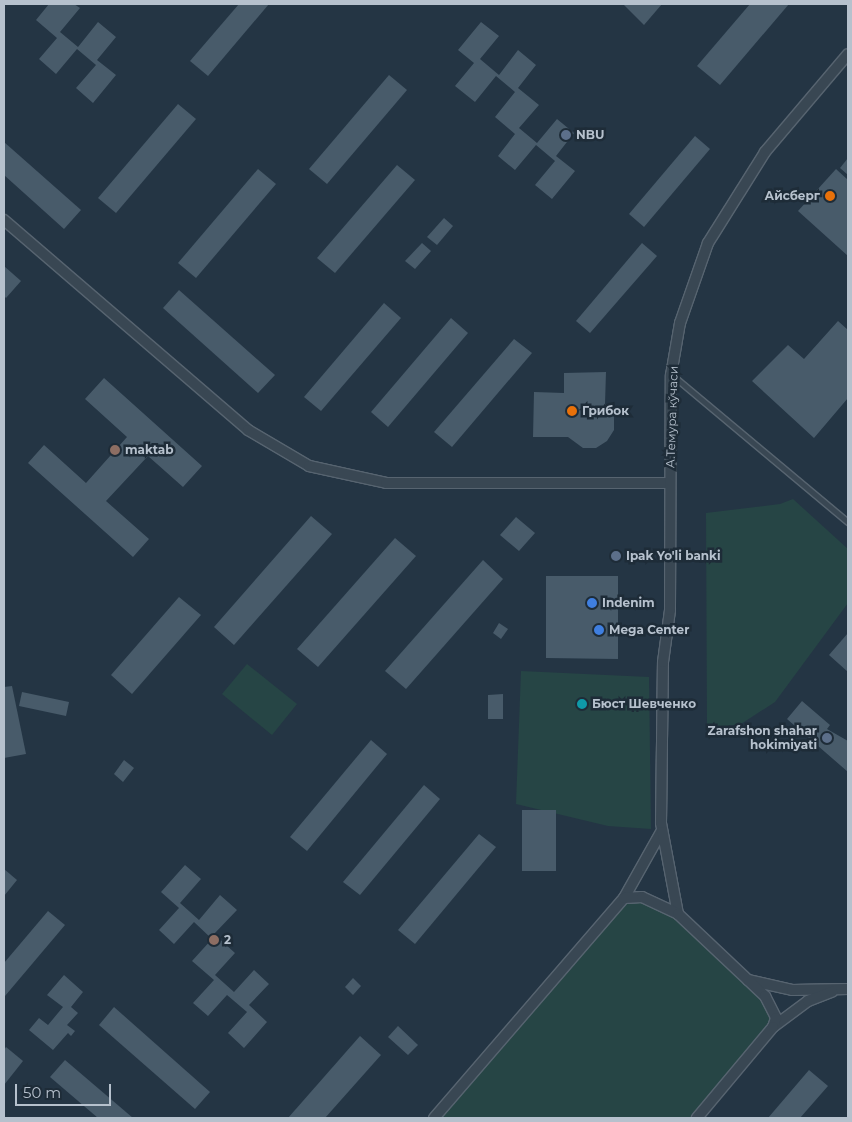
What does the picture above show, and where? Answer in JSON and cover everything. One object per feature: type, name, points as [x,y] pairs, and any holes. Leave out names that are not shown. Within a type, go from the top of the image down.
[{"type":"street","name":"А.Темура кўчаси","points":[[661,832],[671,375],[680,323],[708,243],[765,152],[848,54]]},
{"type":"street","points":[[4,220],[248,430],[309,466],[386,483],[670,483]]},
{"type":"street","points":[[434,1118],[624,898],[661,832]]},
{"type":"street","points":[[661,832],[678,914]]},
{"type":"street","points":[[624,898],[656,901],[678,914],[748,980],[772,1009],[774,1027]]},
{"type":"street","points":[[748,980],[792,990],[848,990]]},
{"type":"street","points":[[697,1118],[774,1027],[808,1001],[837,990]]},
{"type":"lane","points":[[671,375],[848,522]]},
{"type":"green space","points":[[793,499],[848,549],[848,603],[775,702],[741,724],[707,729],[706,513],[780,504]]},
{"type":"green space","points":[[247,664],[297,704],[272,735],[222,694]]},
{"type":"green space","points":[[521,671],[649,677],[651,829],[608,826],[516,804]]},
{"type":"green space","points":[[624,898],[656,901],[748,980],[776,1018],[697,1118],[434,1118]]},
{"type":"building","points":[[49,4],[74,4],[80,8],[60,32],[78,47],[98,22],[116,37],[97,60],[116,75],[93,103],[76,88],[96,65],[77,49],[56,74],[39,59],[57,38],[36,20]]},
{"type":"building","points":[[239,4],[269,4],[208,76],[190,61]]},
{"type":"building","points":[[623,4],[662,4],[644,25]]},
{"type":"building","points":[[750,4],[789,4],[720,85],[697,66]]},
{"type":"building","points":[[481,22],[499,36],[480,59],[499,75],[518,50],[536,65],[518,88],[539,105],[519,128],[537,143],[557,119],[574,133],[556,156],[575,171],[552,199],[535,185],[555,161],[536,145],[515,170],[498,156],[515,134],[495,117],[515,92],[496,76],[475,102],[455,86],[474,63],[458,50]]},
{"type":"building","points":[[389,75],[407,90],[327,184],[309,169]]},
{"type":"building","points":[[178,104],[196,119],[116,213],[98,198]]},
{"type":"building","points":[[695,136],[710,149],[644,227],[629,214]]},
{"type":"building","points":[[4,142],[81,210],[64,229],[4,175]]},
{"type":"building","points":[[848,158],[848,175],[840,168]]},
{"type":"building","points":[[397,165],[415,180],[335,273],[317,258]]},
{"type":"building","points":[[258,169],[276,184],[196,278],[178,263]]},
{"type":"building","name":"Айсберг","points":[[836,169],[848,180],[848,256],[798,211]]},
{"type":"building","points":[[444,218],[453,226],[437,245],[427,237]]},
{"type":"building","points":[[422,243],[431,251],[415,269],[405,261]]},
{"type":"building","points":[[642,243],[657,256],[590,333],[576,321]]},
{"type":"building","points":[[4,266],[21,281],[6,298],[4,296]]},
{"type":"building","points":[[179,290],[275,375],[258,393],[163,308]]},
{"type":"building","points":[[384,303],[401,318],[321,411],[304,397]]},
{"type":"building","points":[[451,318],[468,333],[388,427],[371,412]]},
{"type":"building","points":[[838,321],[848,330],[848,398],[814,438],[752,381],[788,345],[804,359]]},
{"type":"building","points":[[514,339],[532,353],[452,447],[434,432]]},
{"type":"building","name":"Грибок","points":[[606,372],[605,404],[614,417],[614,430],[607,441],[596,448],[583,448],[568,437],[533,437],[534,392],[564,393],[564,373]]},
{"type":"building","points":[[104,378],[202,466],[183,487],[148,456],[106,501],[149,539],[133,557],[28,463],[44,445],[86,483],[127,437],[85,399]]},
{"type":"building","points":[[311,516],[332,534],[234,645],[214,627]]},
{"type":"building","points":[[516,517],[535,533],[519,551],[500,535]]},
{"type":"building","points":[[395,538],[416,556],[318,667],[297,649]]},
{"type":"building","points":[[483,560],[503,579],[406,689],[385,671]]},
{"type":"building","points":[[546,576],[618,576],[618,659],[546,658]]},
{"type":"building","points":[[179,597],[201,615],[132,694],[111,675]]},
{"type":"building","points":[[499,623],[508,629],[501,639],[493,633]]},
{"type":"building","points":[[848,633],[848,672],[829,655]]},
{"type":"building","points":[[12,686],[26,754],[4,758],[4,687]]},
{"type":"building","points":[[22,692],[69,702],[66,716],[19,706]]},
{"type":"building","points":[[503,694],[503,719],[488,719],[488,695]]},
{"type":"building","name":"Zarafshon shahar hokimiyati","points":[[802,701],[830,725],[827,729],[848,741],[848,772],[787,719]]},
{"type":"building","points":[[371,740],[387,754],[307,851],[290,837]]},
{"type":"building","points":[[124,760],[134,768],[123,782],[114,774]]},
{"type":"building","points":[[424,785],[440,799],[360,895],[343,882]]},
{"type":"building","points":[[522,810],[556,810],[556,871],[522,871]]},
{"type":"building","points":[[479,834],[496,847],[415,944],[398,930]]},
{"type":"building","points":[[185,865],[201,879],[180,903],[199,920],[220,895],[237,910],[214,934],[235,953],[215,975],[234,992],[254,970],[269,984],[249,1005],[267,1022],[244,1048],[228,1033],[247,1012],[227,995],[208,1016],[193,1003],[214,980],[192,961],[212,939],[194,922],[174,944],[159,930],[179,908],[161,892]]},
{"type":"building","points":[[4,869],[17,880],[4,896]]},
{"type":"building","points":[[48,911],[65,925],[5,996],[4,963]]},
{"type":"building","points":[[64,975],[83,992],[71,1007],[78,1013],[67,1025],[75,1031],[71,1036],[68,1033],[53,1050],[29,1030],[39,1018],[48,1025],[63,1007],[47,995]]},
{"type":"building","points":[[353,978],[361,986],[353,995],[345,987]]},
{"type":"building","points":[[114,1007],[210,1092],[195,1109],[99,1025]]},
{"type":"building","points":[[398,1026],[418,1045],[408,1055],[388,1037]]},
{"type":"building","points":[[360,1036],[381,1055],[325,1118],[288,1118]]},
{"type":"building","points":[[6,1047],[23,1061],[4,1085],[4,1050]]},
{"type":"building","points":[[65,1060],[133,1118],[98,1118],[50,1077]]},
{"type":"building","points":[[809,1070],[828,1086],[800,1118],[768,1118]]},
{"type":"place","name":"NBU","points":[[566,135]]},
{"type":"place","name":"Айсберг","points":[[830,196]]},
{"type":"place","name":"Грибок","points":[[572,411]]},
{"type":"place","name":"maktab","points":[[115,450]]},
{"type":"place","name":"Ipak Yo'li banki","points":[[616,556]]},
{"type":"place","name":"Indenim","points":[[592,603]]},
{"type":"place","name":"Mega Center","points":[[599,630]]},
{"type":"place","name":"Бюст Шевченко","points":[[582,704]]},
{"type":"place","name":"Zarafshon shahar hokimiyati","points":[[827,738]]},
{"type":"place","name":"2","points":[[214,940]]}]
